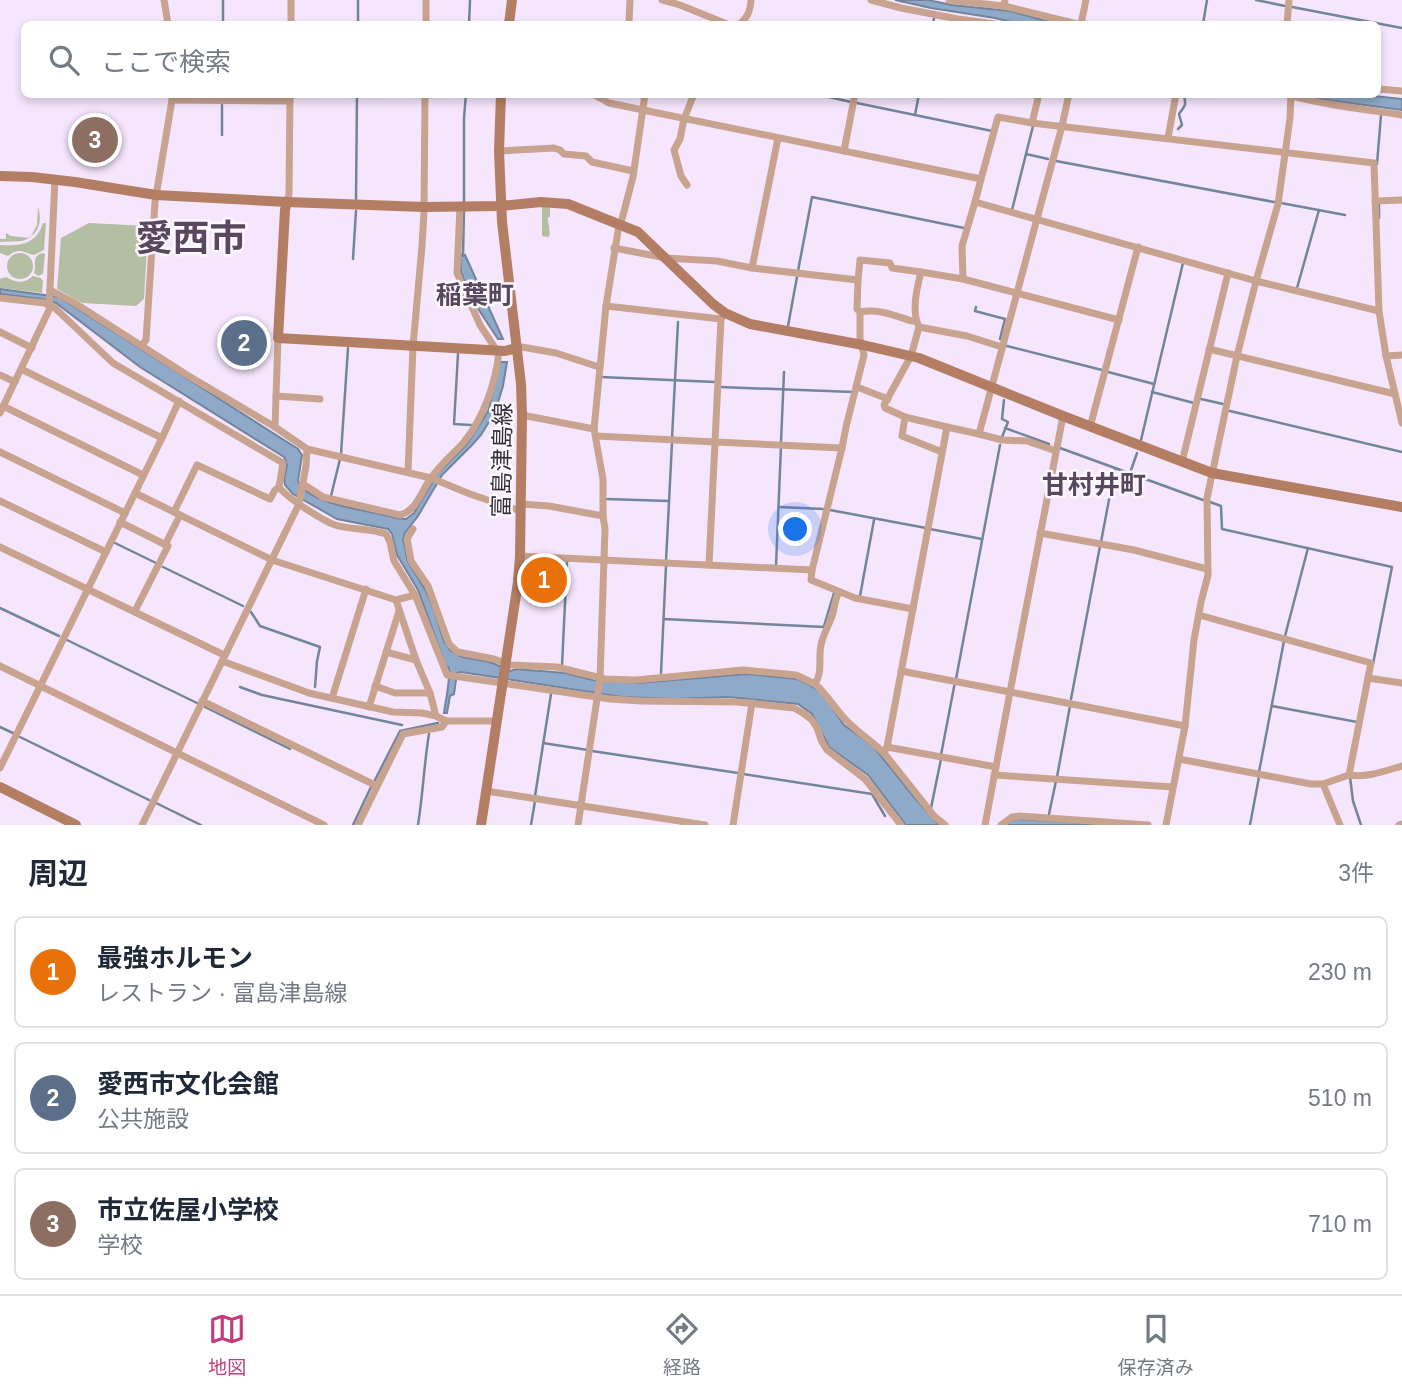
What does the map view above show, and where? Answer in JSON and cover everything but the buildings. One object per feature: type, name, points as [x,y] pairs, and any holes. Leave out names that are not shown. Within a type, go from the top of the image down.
[{"type":"street","points":[[164,0],[168,21]]},
{"type":"street","points":[[291,0],[291,21]]},
{"type":"street","points":[[426,0],[426,21]]},
{"type":"street","points":[[509,21],[512,0]]},
{"type":"street","points":[[629,21],[630,0]]},
{"type":"street","points":[[662,0],[720,21]]},
{"type":"street","points":[[743,21],[748,17],[751,0]]},
{"type":"street","points":[[872,0],[973,21]]},
{"type":"street","points":[[949,0],[1004,3],[1068,21]]},
{"type":"street","points":[[1080,21],[1086,0]]},
{"type":"street","points":[[1287,21],[1289,0]]},
{"type":"street","points":[[1381,89],[1402,92]]},
{"type":"street","points":[[142,345],[146,340],[156,195],[173,98]]},
{"type":"street","points":[[275,427],[285,210],[289,194],[290,98]]},
{"type":"street","points":[[408,472],[413,346],[424,207],[425,98]]},
{"type":"street","name":"富島津島線","points":[[481,825],[520,556],[522,384],[501,206],[501,98]]},
{"type":"street","points":[[600,98],[609,103],[684,119],[981,179]]},
{"type":"street","points":[[578,825],[600,678],[605,529],[603,479],[595,433],[599,367],[614,248],[633,177],[644,98]]},
{"type":"street","points":[[687,184],[681,176],[674,150],[692,98]]},
{"type":"street","points":[[844,151],[854,98]]},
{"type":"street","points":[[1032,123],[1037,98]]},
{"type":"street","points":[[979,434],[1068,98]]},
{"type":"street","points":[[1168,138],[1174,98]]},
{"type":"street","points":[[1166,825],[1185,726],[1194,640],[1208,575],[1207,498],[1237,356],[1278,204],[1288,98]]},
{"type":"street","points":[[1301,98],[1335,106],[1402,115]]},
{"type":"street","points":[[963,279],[962,246],[998,117],[1374,163],[1378,311],[1402,423]]},
{"type":"street","points":[[752,268],[778,138]]},
{"type":"street","points":[[499,150],[554,148],[564,154],[586,156],[592,162],[633,170]]},
{"type":"street","points":[[0,176],[55,179],[156,195],[287,202],[424,207],[501,206],[541,202],[568,204],[638,232],[723,316],[709,565]]},
{"type":"street","points":[[55,179],[48,315],[2,410],[144,475]]},
{"type":"street","points":[[1375,201],[1402,201]]},
{"type":"street","points":[[975,202],[1256,281],[1378,311]]},
{"type":"street","points":[[302,485],[323,496],[405,514],[413,508],[466,439],[486,407],[498,351],[481,325],[457,273],[463,207]]},
{"type":"street","points":[[1090,427],[1138,247]]},
{"type":"street","points":[[614,248],[666,258],[717,261],[752,268],[858,280]]},
{"type":"street","points":[[913,609],[855,598],[811,580],[864,355],[860,339],[860,312],[857,309],[860,260],[890,263],[892,268],[963,279],[1119,320]]},
{"type":"street","points":[[921,272],[911,356],[884,405],[885,408],[905,417],[1002,440],[1027,441],[1056,451]]},
{"type":"street","points":[[1182,462],[1228,273]]},
{"type":"street","points":[[0,298],[44,303],[50,298],[73,302],[307,449],[434,479],[470,495],[521,507],[549,506],[603,516]]},
{"type":"street","points":[[50,298],[58,311],[113,363],[281,461],[283,467],[279,486],[270,499],[197,465],[165,545]]},
{"type":"street","points":[[606,306],[723,316],[757,326],[911,356],[1212,473],[1402,507]]},
{"type":"street","points":[[860,312],[880,312],[1002,347]]},
{"type":"street","points":[[0,332],[32,348]]},
{"type":"street","points":[[278,338],[498,351],[522,347],[556,352],[599,367]]},
{"type":"street","points":[[1209,349],[1395,394]]},
{"type":"street","points":[[1386,356],[1402,355]]},
{"type":"street","points":[[21,369],[162,438]]},
{"type":"street","points":[[0,375],[15,382]]},
{"type":"street","points":[[857,387],[888,399]]},
{"type":"street","points":[[276,396],[320,399]]},
{"type":"street","points":[[0,768],[179,401]]},
{"type":"street","points":[[523,415],[595,433],[842,448]]},
{"type":"street","points":[[985,825],[1063,416]]},
{"type":"street","points":[[905,417],[902,436],[943,452]]},
{"type":"street","points":[[945,825],[934,816],[886,750],[947,427]]},
{"type":"street","points":[[142,825],[299,502],[307,449]]},
{"type":"street","points":[[0,452],[125,513]]},
{"type":"street","points":[[279,486],[283,492],[335,524],[386,534],[394,561],[415,595],[447,675],[641,701],[752,703],[794,708],[812,720],[827,750],[865,779],[901,825]]},
{"type":"street","points":[[135,493],[272,560],[396,600],[415,595]]},
{"type":"street","points":[[0,500],[106,552]]},
{"type":"street","points":[[120,523],[168,546],[135,611]]},
{"type":"street","points":[[413,529],[407,538],[411,561],[428,586],[449,644],[458,652],[510,665],[557,667],[600,678],[636,680],[743,670],[796,675],[815,684],[848,722],[886,750],[995,771],[1173,787]]},
{"type":"street","points":[[1040,533],[1134,550],[1207,569]]},
{"type":"street","points":[[0,547],[135,611],[223,658],[309,693],[393,712],[422,713],[446,721],[496,721]]},
{"type":"street","points":[[520,556],[812,570]]},
{"type":"street","points":[[332,698],[366,589]]},
{"type":"street","points":[[815,684],[820,670],[821,645],[833,612],[833,603],[839,592]]},
{"type":"street","points":[[396,600],[436,716]]},
{"type":"street","points":[[369,707],[400,610]]},
{"type":"street","points":[[1199,615],[1371,663],[1349,775]]},
{"type":"street","points":[[386,652],[416,660]]},
{"type":"street","points":[[0,666],[324,825]]},
{"type":"street","points":[[901,671],[1185,726]]},
{"type":"street","points":[[1368,678],[1402,683]]},
{"type":"street","points":[[375,686],[396,692],[430,693]]},
{"type":"street","points":[[202,701],[377,786]]},
{"type":"street","points":[[733,825],[752,703]]},
{"type":"street","points":[[358,825],[403,734],[442,727],[446,721]]},
{"type":"street","points":[[1179,759],[1311,784],[1323,784],[1349,775],[1382,772],[1402,766]]},
{"type":"street","points":[[1323,784],[1340,825]]},
{"type":"street","points":[[0,787],[76,825]]},
{"type":"street","points":[[486,790],[705,825]]},
{"type":"street","points":[[1001,825],[1012,817],[1020,816],[1148,825]]},
{"type":"green space","points":[[542,205],[550,205],[549,237],[542,236]]},
{"type":"green space","points":[[38,207],[38,228],[31,237],[37,225]]},
{"type":"green space","points":[[43,223],[46,223],[44,250],[34,255],[21,251],[8,256],[0,253],[0,245],[21,244],[32,240]]},
{"type":"green space","points":[[89,223],[148,226],[144,299],[136,306],[82,303],[57,289],[61,238]]},
{"type":"green space","points":[[6,233],[29,238],[0,242],[0,239],[6,239]]},
{"type":"green space","points":[[20,253],[29,257],[33,266],[29,275],[20,279],[11,275],[7,266],[11,257]]},
{"type":"green space","points":[[43,253],[43,274],[38,276],[34,273],[35,261],[37,256]]},
{"type":"green space","points":[[33,276],[43,281],[42,293],[0,288],[0,279],[6,277],[20,282]]},
{"type":"water","points":[[895,0],[928,0],[1010,11],[1046,21],[1007,21]]},
{"type":"water","points":[[1316,98],[1402,99],[1402,110]]},
{"type":"water","points":[[460,254],[465,255],[503,339],[498,339],[471,298],[461,272]]},
{"type":"water","points":[[0,289],[59,297],[298,449],[302,455],[298,481],[314,496],[327,502],[396,518],[406,519],[414,513],[438,473],[467,444],[488,411],[500,362],[507,362],[495,412],[481,435],[442,475],[403,539],[408,562],[426,591],[444,642],[450,650],[462,657],[490,662],[511,671],[516,669],[565,673],[593,680],[639,683],[747,674],[797,679],[823,694],[844,725],[873,746],[939,825],[906,825],[868,775],[829,747],[812,714],[798,704],[728,697],[622,697],[461,672],[457,673],[454,694],[450,696],[447,713],[444,713],[449,668],[418,590],[397,555],[392,534],[388,529],[337,519],[293,494],[285,485],[287,465],[284,457],[140,367],[56,303],[0,294]]},
{"type":"water","points":[[1014,819],[1127,825],[1005,825]]},
{"type":"waterway","points":[[223,0],[223,21]]},
{"type":"waterway","points":[[358,0],[358,21]]},
{"type":"waterway","points":[[469,21],[470,0]]},
{"type":"waterway","points":[[1204,21],[1207,0]]},
{"type":"waterway","points":[[1256,0],[1285,6]]},
{"type":"waterway","points":[[1292,7],[1365,21]]},
{"type":"waterway","points":[[1381,24],[1402,28]]},
{"type":"waterway","points":[[356,200],[357,98]]},
{"type":"waterway","points":[[464,203],[466,98]]},
{"type":"waterway","points":[[834,98],[851,102]]},
{"type":"waterway","points":[[915,115],[918,98]]},
{"type":"waterway","points":[[1178,129],[1182,125],[1179,114],[1185,105],[1184,98]]},
{"type":"waterway","points":[[857,103],[992,131]]},
{"type":"waterway","points":[[222,105],[222,135]]},
{"type":"waterway","points":[[1377,164],[1381,115]]},
{"type":"waterway","points":[[1012,210],[1033,126]]},
{"type":"waterway","points":[[1026,154],[1048,159]]},
{"type":"waterway","points":[[1056,161],[1274,202]]},
{"type":"waterway","points":[[798,271],[812,197],[964,228]]},
{"type":"waterway","points":[[1281,203],[1345,215]]},
{"type":"waterway","points":[[1379,204],[1379,218]]},
{"type":"waterway","points":[[463,256],[464,210]]},
{"type":"waterway","points":[[1297,288],[1319,210]]},
{"type":"waterway","points":[[353,259],[356,211]]},
{"type":"waterway","points":[[1141,440],[1183,263]]},
{"type":"waterway","points":[[788,326],[797,277]]},
{"type":"waterway","points":[[976,307],[975,311],[1005,319],[1000,339]]},
{"type":"waterway","points":[[672,438],[678,322]]},
{"type":"waterway","points":[[1007,346],[1102,370]]},
{"type":"waterway","points":[[341,454],[348,348]]},
{"type":"waterway","points":[[458,354],[454,424],[471,425]]},
{"type":"waterway","points":[[781,442],[784,372]]},
{"type":"waterway","points":[[1108,372],[1154,384]]},
{"type":"waterway","points":[[601,377],[715,382]]},
{"type":"waterway","points":[[720,387],[853,392]]},
{"type":"waterway","points":[[1152,392],[1194,403]]},
{"type":"waterway","points":[[1201,399],[1223,404]]},
{"type":"waterway","points":[[1002,437],[1008,422],[1002,419],[1004,400]]},
{"type":"waterway","points":[[1230,411],[1402,452]]},
{"type":"waterway","points":[[1005,428],[1049,444]]},
{"type":"waterway","points":[[666,561],[672,443]]},
{"type":"waterway","points":[[956,679],[1000,445]]},
{"type":"waterway","points":[[776,566],[781,447]]},
{"type":"waterway","points":[[1060,448],[1203,500]]},
{"type":"waterway","points":[[1130,473],[1137,453]]},
{"type":"waterway","points":[[331,496],[340,459]]},
{"type":"waterway","points":[[1101,542],[1115,468]]},
{"type":"waterway","points":[[606,499],[669,501]]},
{"type":"waterway","points":[[1210,502],[1221,506],[1222,529],[1392,567],[1373,664]]},
{"type":"waterway","points":[[779,507],[824,509]]},
{"type":"waterway","points":[[830,510],[926,528]]},
{"type":"waterway","points":[[860,596],[874,520]]},
{"type":"waterway","points":[[930,529],[982,539]]},
{"type":"waterway","points":[[115,543],[156,563]]},
{"type":"waterway","points":[[1071,699],[1100,546]]},
{"type":"waterway","points":[[1285,636],[1308,548]]},
{"type":"waterway","points":[[562,666],[567,561]]},
{"type":"waterway","points":[[661,673],[666,566]]},
{"type":"waterway","points":[[163,567],[243,606]]},
{"type":"waterway","points":[[824,626],[834,593]]},
{"type":"waterway","points":[[0,608],[59,636]]},
{"type":"waterway","points":[[251,612],[260,626],[320,647],[315,687]]},
{"type":"waterway","points":[[664,619],[824,627]]},
{"type":"waterway","points":[[67,640],[197,703]]},
{"type":"waterway","points":[[1259,772],[1284,641]]},
{"type":"waterway","points":[[941,755],[955,682]]},
{"type":"waterway","points":[[240,687],[262,695],[402,725]]},
{"type":"waterway","points":[[535,796],[551,694]]},
{"type":"waterway","points":[[1057,777],[1070,706]]},
{"type":"waterway","points":[[1272,706],[1357,722]]},
{"type":"waterway","points":[[205,707],[290,749]]},
{"type":"waterway","points":[[375,780],[400,731],[438,723]]},
{"type":"waterway","points":[[0,727],[13,733]]},
{"type":"waterway","points":[[418,825],[429,734]]},
{"type":"waterway","points":[[20,737],[149,800]]},
{"type":"waterway","points":[[543,743],[588,750]]},
{"type":"waterway","points":[[592,751],[738,773]]},
{"type":"waterway","points":[[931,808],[941,759]]},
{"type":"waterway","points":[[743,774],[872,794],[885,816]]},
{"type":"waterway","points":[[1250,825],[1259,777]]},
{"type":"waterway","points":[[1350,777],[1353,801],[1361,825]]},
{"type":"waterway","points":[[1049,814],[1056,781]]},
{"type":"waterway","points":[[353,825],[371,787]]},
{"type":"waterway","points":[[531,825],[535,801]]},
{"type":"waterway","points":[[156,803],[201,825]]},
{"type":"place","name":"市立佐屋小学校","points":[[95,140]]},
{"type":"place","name":"愛西市文化会館","points":[[244,343]]},
{"type":"place","name":"最強ホルモン","points":[[544,580]]},
{"type":"district","name":"愛西市","points":[[191,238]]},
{"type":"district","name":"稲葉町","points":[[475,295]]},
{"type":"district","name":"甘村井町","points":[[1094,485]]}]
